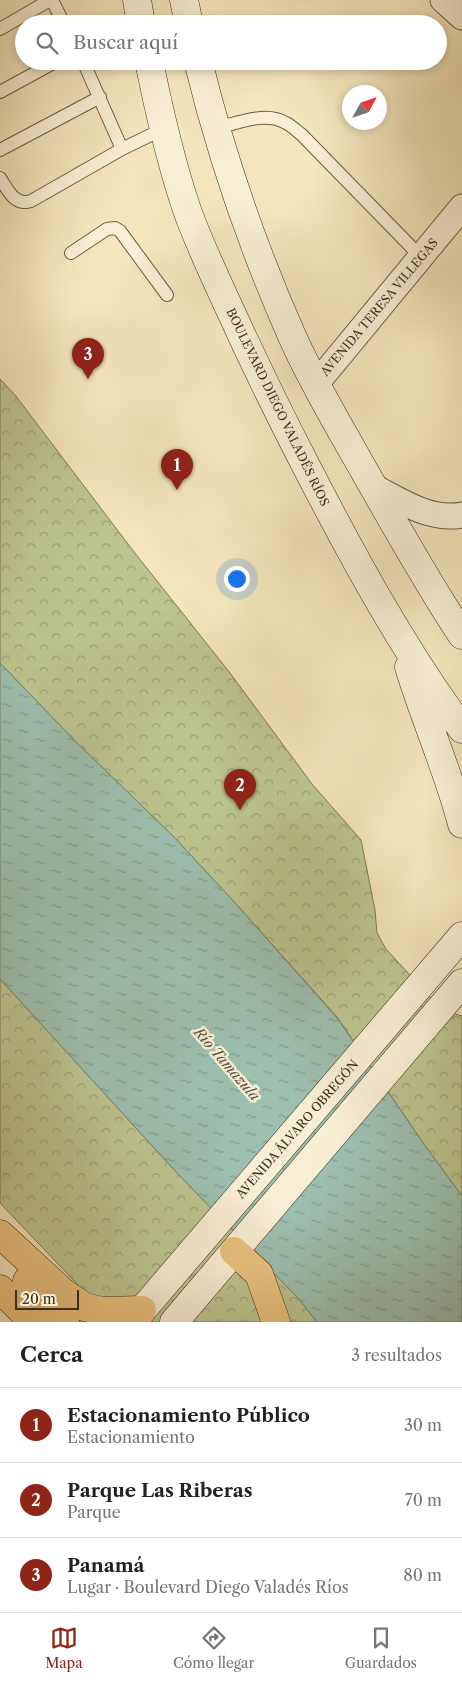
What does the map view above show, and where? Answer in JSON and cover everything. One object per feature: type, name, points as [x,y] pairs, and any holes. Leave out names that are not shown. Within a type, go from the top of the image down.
[{"type":"main road","points":[[137,0],[140,15]]},
{"type":"main road","points":[[184,0],[187,15]]},
{"type":"main road","name":"BOULEVARD DIEGO VALADÉS RÍOS","points":[[151,70],[163,129],[194,228],[252,356],[324,502],[399,634],[462,729]]},
{"type":"main road","points":[[200,70],[238,198],[292,337],[316,384],[429,585],[462,635]]},
{"type":"main road","points":[[429,585],[462,600]]},
{"type":"main road","points":[[399,634],[421,706],[443,763],[462,824]]},
{"type":"main road","name":"AVENIDA ÁLVARO OBREGÓN","points":[[137,1316],[462,936]]},
{"type":"main road","points":[[174,1322],[462,983]]},
{"type":"main road","points":[[5,1244],[64,1293],[85,1307],[137,1316]]},
{"type":"main road","points":[[5,1244],[65,1322]]},
{"type":"main road","points":[[234,1251],[259,1274],[276,1322]]},
{"type":"main road","points":[[0,1289],[33,1322]]},
{"type":"street","name":"AVENIDA TERESA VILLEGAS","points":[[316,384],[462,207]]},
{"type":"street","points":[[374,487],[428,513],[462,515]]},
{"type":"lane","points":[[25,15],[51,0],[59,15]]},
{"type":"lane","points":[[0,29],[15,20]]},
{"type":"lane","points":[[0,92],[40,70]]},
{"type":"lane","points":[[87,70],[122,149]]},
{"type":"lane","points":[[0,150],[100,97]]},
{"type":"lane","points":[[216,128],[255,119],[271,118],[286,123],[302,135],[421,257]]},
{"type":"lane","points":[[0,178],[13,198],[25,203],[122,149],[163,129]]},
{"type":"lane","points":[[71,253],[107,229],[115,228],[167,295]]},
{"type":"green space","points":[[0,379],[15,395],[134,552],[230,673],[312,784],[361,840],[375,910],[377,933],[386,949],[430,997],[452,1013],[462,1016],[462,1196],[337,1017],[173,836],[77,743],[0,663]]},
{"type":"green space","points":[[0,979],[178,1174],[298,1298],[317,1322],[74,1322],[68,1316],[78,1285],[0,1203]]},
{"type":"water","name":"Río Tamazula","points":[[0,663],[77,743],[173,836],[337,1018],[462,1196],[462,1322],[317,1322],[298,1298],[178,1174],[0,979]]},
{"type":"place","name":"Panamá","points":[[88,379]]},
{"type":"place","name":"Estacionamiento Público","points":[[177,490]]},
{"type":"place","name":"Parque Las Riberas","points":[[240,810]]}]
